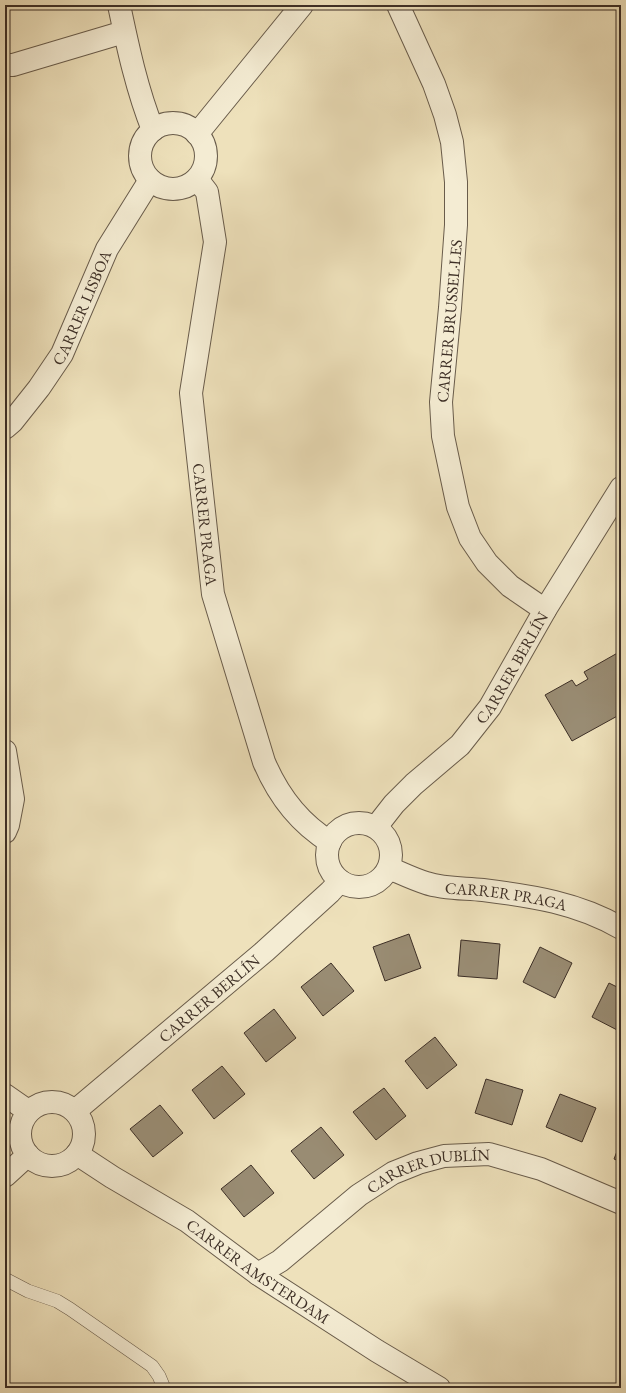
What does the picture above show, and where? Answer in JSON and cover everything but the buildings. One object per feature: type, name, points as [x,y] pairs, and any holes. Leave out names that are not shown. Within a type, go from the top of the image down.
[{"type":"street","points":[[119,5],[124,32],[143,104],[153,130]]},
{"type":"street","points":[[197,134],[302,5]]},
{"type":"street","name":"CARRER BRUSSEL·LES","points":[[398,5],[434,84],[445,115],[452,142],[456,182],[456,225],[441,402],[443,436],[458,507],[470,538],[487,563],[510,586],[545,610]]},
{"type":"street","points":[[5,65],[14,65],[124,32]]},
{"type":"street","points":[[168,124],[179,124],[189,127],[197,134],[203,142],[206,153],[206,162],[197,179],[190,185],[181,189],[172,190],[162,188],[152,183],[140,164],[142,143],[149,133],[158,127],[168,124]]},
{"type":"street","name":"CARRER PRAGA","points":[[197,179],[207,192],[215,242],[191,393],[213,594],[264,762],[273,783],[296,814],[319,836],[330,842]]},
{"type":"street","name":"CARRER LISBOA","points":[[5,428],[12,422],[39,388],[62,354],[108,249],[150,180]]},
{"type":"street","name":"CARRER BERLÍN","points":[[376,827],[394,804],[414,784],[460,745],[490,706],[545,610],[621,488]]},
{"type":"street","points":[[5,751],[13,798],[8,825],[5,832]]},
{"type":"street","points":[[356,823],[376,827],[384,834],[390,843],[392,854],[389,868],[385,875],[377,882],[367,887],[356,888],[345,885],[336,878],[330,870],[327,860],[327,849],[330,842],[337,831],[346,825],[356,823]]},
{"type":"street","name":"CARRER PRAGA","points":[[389,868],[436,886],[534,896],[565,904],[596,915],[621,928]]},
{"type":"street","name":"CARRER BERLÍN","points":[[75,1111],[265,950],[330,892],[340,881]]},
{"type":"street","points":[[5,1095],[28,1111]]},
{"type":"street","points":[[48,1102],[58,1102],[75,1111],[82,1122],[84,1132],[83,1143],[77,1154],[71,1160],[52,1166],[41,1164],[32,1159],[21,1142],[20,1131],[22,1121],[28,1111],[37,1105],[48,1102]]},
{"type":"street","name":"CARRER AMSTERDAM","points":[[77,1154],[112,1177],[187,1221],[258,1274],[377,1351],[439,1388]]},
{"type":"street","name":"CARRER DUBLÍN","points":[[258,1274],[280,1261],[370,1187],[393,1173],[418,1163],[444,1156],[489,1154],[541,1169],[621,1203]]},
{"type":"street","points":[[5,1176],[28,1155]]},
{"type":"lane","points":[[5,1279],[28,1291],[56,1301],[76,1313],[152,1366],[159,1376],[164,1388]]}]
